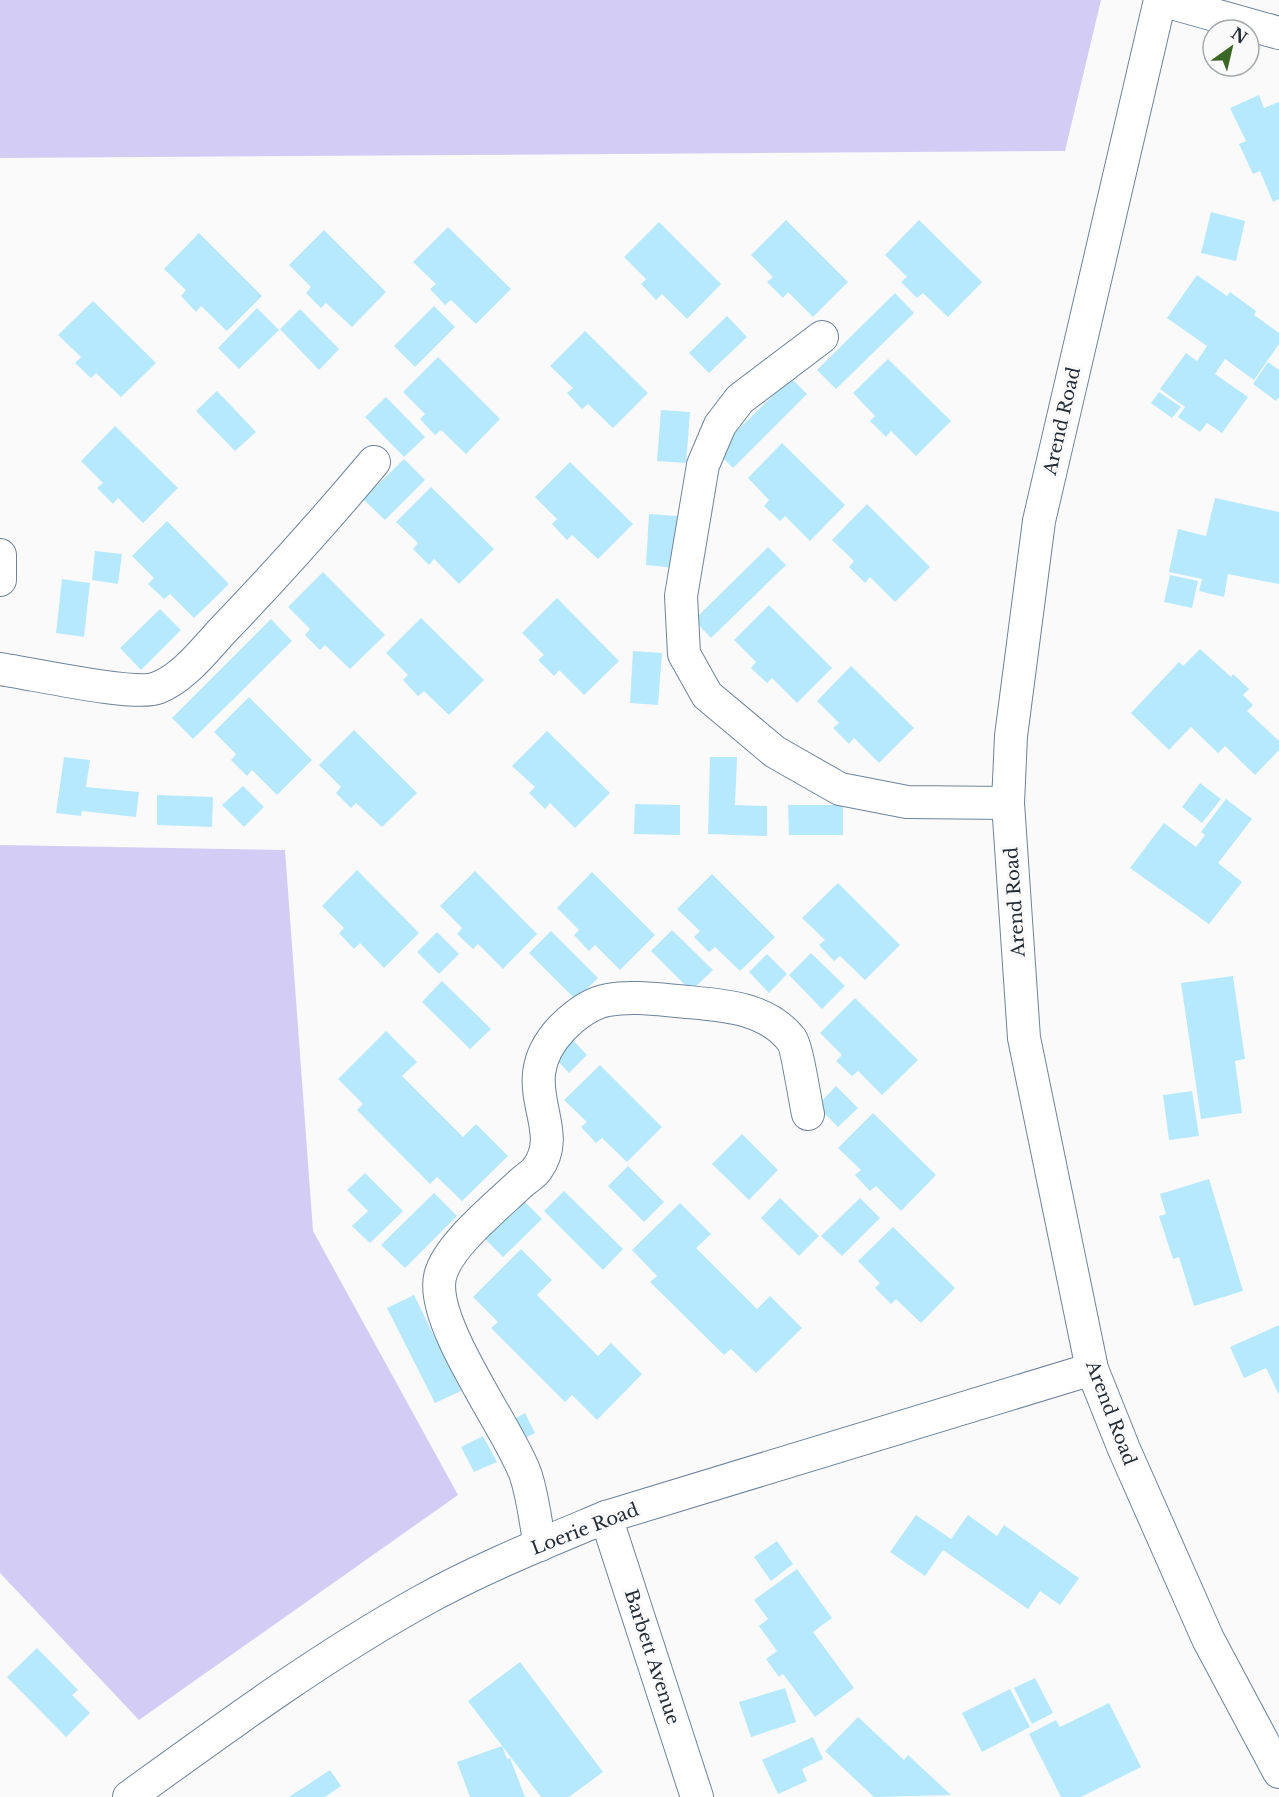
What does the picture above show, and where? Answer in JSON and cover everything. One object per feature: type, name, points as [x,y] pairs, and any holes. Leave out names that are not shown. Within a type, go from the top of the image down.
[{"type":"street","points":[[1160,0],[1279,33]]},
{"type":"street","name":"Arend Road","points":[[1160,0],[1039,521],[1011,736],[1008,803],[1024,1038],[1092,1369],[1124,1449],[1208,1639],[1279,1772]]},
{"type":"street","points":[[822,337],[740,399],[720,425],[703,465],[681,596],[684,654],[707,695],[775,752],[840,789],[907,802],[1008,803]]},
{"type":"street","points":[[0,669],[132,691],[156,689],[172,680],[201,653],[289,561],[374,462]]},
{"type":"street","points":[[0,555],[0,580]]},
{"type":"street","points":[[540,1545],[525,1472],[456,1340],[441,1304],[440,1277],[451,1254],[537,1169],[542,1159],[548,1134],[537,1085],[541,1060],[549,1044],[581,1011],[607,1000],[643,998],[714,1004],[741,1009],[770,1020],[793,1040],[808,1114]]},
{"type":"street","name":"Loerie Road","points":[[129,1797],[325,1660],[386,1622],[421,1601],[540,1545],[606,1518],[1092,1369]]},
{"type":"street","name":"Barbett Avenue","points":[[606,1518],[697,1797]]},
{"type":"shaded area","points":[[0,0],[1101,0],[1065,151],[0,158]]},
{"type":"shaded area","points":[[0,845],[285,850],[313,1231],[458,1495],[139,1720],[0,1573]]},
{"type":"building","points":[[1259,95],[1264,108],[1279,102],[1279,199],[1273,202],[1260,171],[1253,174],[1239,144],[1246,141],[1230,108]]},
{"type":"building","points":[[1211,212],[1245,221],[1236,261],[1201,253]]},
{"type":"building","points":[[786,220],[848,282],[813,317],[788,292],[783,298],[767,282],[773,277],[751,255]]},
{"type":"building","points":[[919,220],[982,282],[948,317],[923,293],[917,298],[901,282],[907,277],[885,255]]},
{"type":"building","points":[[659,222],[721,284],[687,319],[662,294],[656,300],[641,284],[646,279],[624,257]]},
{"type":"building","points":[[448,227],[511,289],[476,324],[451,300],[445,305],[430,289],[436,284],[413,262]]},
{"type":"building","points":[[324,230],[386,292],[352,327],[326,303],[321,308],[306,293],[311,287],[289,265]]},
{"type":"building","points":[[199,233],[262,296],[227,331],[201,306],[196,312],[181,296],[186,290],[164,269]]},
{"type":"building","points":[[1197,275],[1227,296],[1230,292],[1256,311],[1254,315],[1279,333],[1279,344],[1254,380],[1225,359],[1215,374],[1248,397],[1222,433],[1207,423],[1200,432],[1178,417],[1185,407],[1160,389],[1186,353],[1197,361],[1207,346],[1167,318]]},
{"type":"building","points":[[895,293],[914,313],[836,389],[817,370]]},
{"type":"building","points":[[93,301],[156,363],[121,397],[96,373],[91,378],[75,363],[81,357],[58,335]]},
{"type":"building","points":[[434,306],[455,327],[415,367],[394,346]]},
{"type":"building","points":[[257,308],[279,330],[239,369],[218,348]]},
{"type":"building","points":[[300,309],[339,349],[319,370],[280,329]]},
{"type":"building","points":[[727,316],[747,337],[709,373],[689,353]]},
{"type":"building","points":[[585,331],[648,393],[613,428],[588,404],[582,409],[567,393],[573,388],[550,366]]},
{"type":"building","points":[[438,357],[500,419],[466,454],[441,430],[435,435],[420,419],[425,414],[403,392]]},
{"type":"building","points":[[888,359],[951,421],[916,456],[891,431],[886,437],[870,421],[875,416],[853,393]]},
{"type":"building","points":[[1268,362],[1279,370],[1279,397],[1276,401],[1253,384]]},
{"type":"building","points":[[791,378],[807,394],[733,468],[716,451]]},
{"type":"building","points":[[217,391],[256,432],[235,451],[196,411]]},
{"type":"building","points":[[1159,392],[1181,407],[1172,418],[1151,403]]},
{"type":"building","points":[[386,397],[425,437],[404,457],[365,417]]},
{"type":"building","points":[[661,410],[690,412],[686,463],[657,461]]},
{"type":"building","points":[[115,426],[178,488],[143,523],[118,498],[113,504],[97,488],[103,483],[81,461]]},
{"type":"building","points":[[782,443],[845,505],[810,541],[785,516],[780,521],[764,506],[769,500],[748,478]]},
{"type":"building","points":[[404,459],[425,480],[385,520],[363,499]]},
{"type":"building","points":[[570,462],[633,524],[598,559],[572,535],[567,540],[552,524],[557,519],[535,497]]},
{"type":"building","points":[[431,487],[494,549],[459,584],[434,559],[429,565],[413,549],[418,543],[396,522]]},
{"type":"building","points":[[1215,498],[1279,512],[1279,584],[1228,574],[1224,597],[1199,591],[1202,579],[1169,572],[1178,529],[1206,536]]},
{"type":"building","points":[[867,504],[930,567],[895,602],[870,577],[865,583],[849,567],[854,561],[832,540]]},
{"type":"building","points":[[649,514],[678,516],[674,568],[646,565]]},
{"type":"building","points":[[167,521],[229,584],[194,618],[170,594],[164,599],[148,584],[154,578],[132,556]]},
{"type":"building","points":[[768,547],[786,565],[711,638],[694,620]]},
{"type":"building","points":[[95,551],[122,554],[118,584],[92,580]]},
{"type":"building","points":[[323,572],[385,635],[350,669],[325,645],[320,650],[305,635],[310,629],[288,607]]},
{"type":"building","points":[[1170,575],[1198,581],[1192,608],[1164,602]]},
{"type":"building","points":[[62,579],[90,583],[84,637],[56,633]]},
{"type":"building","points":[[557,598],[619,661],[584,695],[559,670],[554,676],[538,660],[544,655],[522,633]]},
{"type":"building","points":[[769,605],[832,668],[797,703],[772,678],[767,683],[751,668],[756,662],[734,640]]},
{"type":"building","points":[[160,609],[181,630],[141,670],[120,648]]},
{"type":"building","points":[[421,618],[484,680],[449,715],[424,691],[418,696],[403,680],[408,675],[386,653]]},
{"type":"building","points":[[271,619],[292,641],[193,739],[172,718]]},
{"type":"building","points":[[1200,649],[1231,677],[1233,674],[1249,689],[1243,695],[1253,705],[1247,711],[1279,741],[1279,750],[1255,775],[1225,746],[1218,753],[1191,727],[1169,750],[1131,713],[1179,662],[1183,666]]},
{"type":"building","points":[[633,651],[662,653],[658,705],[630,703]]},
{"type":"building","points":[[851,666],[914,728],[879,763],[854,738],[849,744],[833,728],[839,723],[817,701]]},
{"type":"building","points":[[249,697],[312,760],[277,795],[252,770],[247,776],[231,760],[236,754],[214,732]]},
{"type":"building","points":[[354,730],[417,793],[382,827],[356,803],[351,808],[336,793],[341,787],[319,765]]},
{"type":"building","points":[[547,731],[610,793],[575,828],[550,803],[545,809],[529,793],[535,787],[512,766]]},
{"type":"building","points":[[64,757],[90,760],[86,787],[139,792],[136,817],[82,811],[81,816],[56,813]]},
{"type":"building","points":[[710,757],[737,757],[735,805],[767,806],[767,836],[708,834]]},
{"type":"building","points":[[1200,783],[1221,799],[1202,823],[1182,807]]},
{"type":"building","points":[[243,786],[264,807],[244,827],[222,805]]},
{"type":"building","points":[[157,795],[213,797],[212,827],[157,825]]},
{"type":"building","points":[[1226,799],[1252,819],[1218,863],[1242,882],[1209,924],[1130,868],[1164,823],[1196,847],[1205,835],[1201,832]]},
{"type":"building","points":[[635,804],[680,805],[680,835],[634,834]]},
{"type":"building","points":[[788,805],[843,805],[843,835],[789,835]]},
{"type":"building","points":[[357,870],[419,933],[384,968],[360,943],[354,949],[339,933],[344,928],[322,906]]},
{"type":"building","points":[[475,871],[537,934],[503,969],[478,944],[473,949],[457,934],[462,928],[440,906]]},
{"type":"building","points":[[592,872],[655,935],[620,970],[595,945],[589,951],[574,935],[579,930],[557,908]]},
{"type":"building","points":[[712,874],[775,937],[740,971],[715,947],[709,952],[694,937],[700,931],[677,909]]},
{"type":"building","points":[[838,883],[900,945],[865,980],[840,956],[834,961],[819,945],[825,940],[802,918]]},
{"type":"building","points":[[672,930],[713,970],[691,991],[651,951]]},
{"type":"building","points":[[551,931],[598,978],[576,1000],[529,953]]},
{"type":"building","points":[[437,932],[459,954],[439,974],[417,952]]},
{"type":"building","points":[[811,953],[845,986],[822,1009],[789,975]]},
{"type":"building","points":[[767,954],[787,974],[769,993],[749,972]]},
{"type":"building","points":[[1233,976],[1245,1059],[1235,1061],[1242,1113],[1201,1119],[1181,983]]},
{"type":"building","points":[[442,981],[491,1029],[470,1049],[422,1002]]},
{"type":"building","points":[[855,998],[918,1060],[882,1095],[858,1071],[852,1076],[836,1061],[842,1055],[820,1033]]},
{"type":"building","points":[[386,1031],[417,1062],[402,1076],[463,1137],[476,1124],[508,1156],[462,1201],[437,1177],[430,1184],[357,1110],[363,1104],[338,1079]]},
{"type":"building","points":[[571,1038],[587,1055],[569,1073],[553,1056]]},
{"type":"building","points":[[600,1065],[662,1127],[627,1162],[602,1138],[596,1143],[581,1127],[587,1122],[564,1100]]},
{"type":"building","points":[[836,1086],[858,1108],[838,1127],[817,1106]]},
{"type":"building","points":[[1192,1091],[1199,1136],[1169,1140],[1163,1095]]},
{"type":"building","points":[[873,1113],[936,1175],[901,1211],[876,1186],[870,1191],[855,1175],[861,1170],[838,1148]]},
{"type":"building","points":[[742,1134],[778,1170],[749,1200],[712,1164]]},
{"type":"building","points":[[628,1166],[664,1202],[644,1222],[608,1186]]},
{"type":"building","points":[[365,1173],[403,1211],[370,1243],[352,1226],[368,1211],[347,1190]]},
{"type":"building","points":[[1209,1179],[1243,1291],[1194,1306],[1179,1257],[1173,1259],[1159,1216],[1166,1214],[1160,1194]]},
{"type":"building","points":[[564,1191],[623,1249],[603,1270],[544,1211]]},
{"type":"building","points":[[434,1193],[457,1216],[405,1268],[381,1245]]},
{"type":"building","points":[[520,1197],[542,1219],[503,1257],[481,1235]]},
{"type":"building","points":[[780,1198],[819,1236],[799,1256],[761,1218]]},
{"type":"building","points":[[860,1198],[880,1218],[842,1256],[821,1236]]},
{"type":"building","points":[[680,1203],[711,1234],[696,1248],[757,1309],[770,1296],[802,1328],[756,1373],[731,1349],[724,1355],[650,1282],[657,1276],[632,1250]]},
{"type":"building","points":[[893,1227],[955,1288],[921,1323],[896,1299],[891,1304],[875,1288],[880,1283],[858,1261]]},
{"type":"building","points":[[521,1249],[552,1280],[537,1295],[598,1356],[611,1343],[642,1374],[597,1420],[572,1395],[565,1402],[491,1328],[498,1322],[473,1297]]},
{"type":"building","points":[[414,1295],[461,1391],[435,1403],[387,1308]]},
{"type":"building","points":[[1279,1325],[1279,1395],[1266,1368],[1244,1378],[1230,1347]]},
{"type":"building","points":[[525,1413],[535,1433],[519,1441],[509,1422]]},
{"type":"building","points":[[483,1436],[497,1462],[474,1472],[461,1447]]},
{"type":"building","points":[[916,1515],[951,1539],[968,1515],[997,1536],[1004,1525],[1079,1578],[1060,1605],[1040,1591],[1028,1609],[943,1550],[925,1576],[890,1552]]},
{"type":"building","points":[[777,1541],[793,1564],[771,1581],[754,1557]]},
{"type":"building","points":[[797,1569],[832,1618],[813,1632],[854,1688],[815,1717],[783,1674],[779,1677],[766,1659],[777,1651],[759,1626],[768,1619],[754,1600]]},
{"type":"building","points":[[37,1648],[78,1690],[72,1695],[90,1713],[66,1737],[7,1677]]},
{"type":"building","points":[[520,1662],[603,1772],[569,1797],[541,1797],[468,1701]]},
{"type":"building","points":[[1035,1678],[1053,1713],[1032,1724],[1014,1688]]},
{"type":"building","points":[[785,1688],[796,1722],[751,1737],[739,1702]]},
{"type":"building","points":[[1010,1689],[1030,1727],[982,1752],[962,1713]]},
{"type":"building","points":[[1109,1703],[1141,1767],[1081,1797],[1061,1797],[1029,1734],[1056,1720],[1060,1727]]},
{"type":"building","points":[[858,1717],[904,1760],[908,1755],[951,1795],[874,1797],[825,1751]]},
{"type":"building","points":[[813,1737],[823,1759],[802,1769],[807,1781],[778,1794],[762,1760]]},
{"type":"building","points":[[502,1746],[507,1759],[510,1758],[525,1797],[470,1797],[457,1762]]},
{"type":"building","points":[[330,1770],[341,1786],[325,1797],[289,1797]]}]
